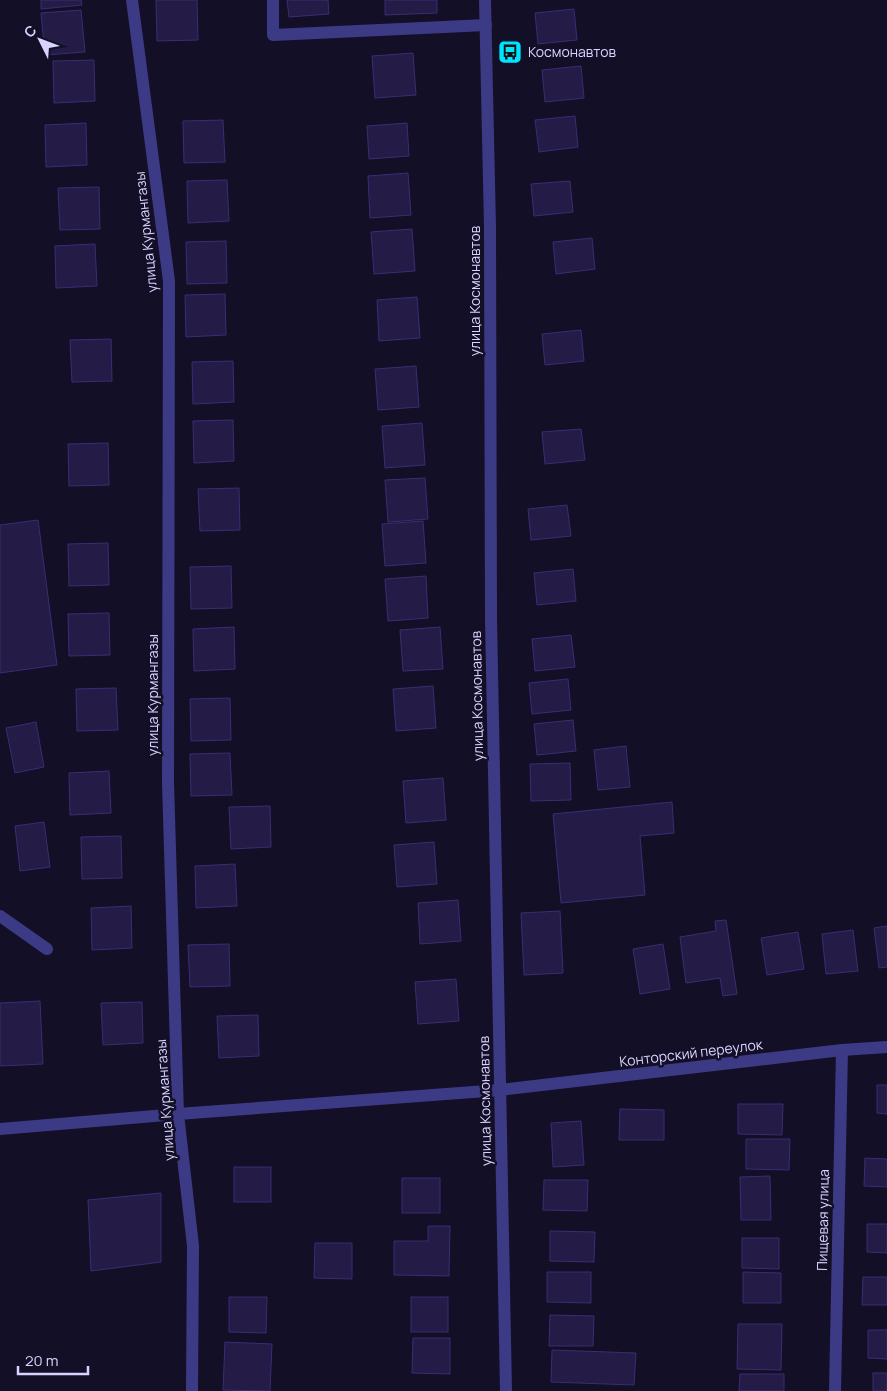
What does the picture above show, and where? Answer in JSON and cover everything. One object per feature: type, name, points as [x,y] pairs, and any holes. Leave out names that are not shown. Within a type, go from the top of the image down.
[{"type":"street","name":"улица Курмангазы","points":[[132,0],[168,281],[168,783],[178,1114],[193,1246],[192,1391]]},
{"type":"street","points":[[273,0],[273,35],[486,26]]},
{"type":"street","name":"улица Космонавтов","points":[[485,0],[490,227],[490,619],[506,1391]]},
{"type":"street","points":[[0,916],[47,949]]},
{"type":"street","name":"Конторский переулок","points":[[0,1129],[500,1090],[842,1050],[887,1047]]},
{"type":"street","name":"Пищевая улица","points":[[835,1391],[842,1050]]},
{"type":"building","points":[[41,0],[81,0],[82,5],[41,9]]},
{"type":"building","points":[[156,0],[197,0],[198,40],[157,41]]},
{"type":"building","points":[[287,0],[328,0],[329,14],[289,17]]},
{"type":"building","points":[[385,0],[437,0],[437,13],[385,15]]},
{"type":"building","points":[[574,9],[577,40],[538,44],[535,13]]},
{"type":"building","points":[[81,10],[85,52],[45,55],[41,13]]},
{"type":"building","points":[[413,53],[416,95],[375,98],[372,56]]},
{"type":"building","points":[[94,60],[95,101],[54,103],[53,61]]},
{"type":"building","points":[[581,66],[584,98],[545,102],[542,70]]},
{"type":"building","points":[[575,116],[578,147],[539,152],[535,120]]},
{"type":"building","points":[[223,120],[225,162],[184,163],[183,121]]},
{"type":"building","points":[[86,123],[87,165],[46,167],[45,125]]},
{"type":"building","points":[[407,123],[409,156],[369,159],[367,126]]},
{"type":"building","points":[[408,173],[411,215],[370,218],[368,176]]},
{"type":"building","points":[[227,180],[229,221],[188,223],[187,181]]},
{"type":"building","points":[[570,181],[573,212],[534,216],[531,184]]},
{"type":"building","points":[[99,187],[100,229],[60,230],[58,188]]},
{"type":"building","points":[[412,229],[415,271],[374,274],[371,232]]},
{"type":"building","points":[[592,238],[595,269],[556,274],[553,242]]},
{"type":"building","points":[[226,241],[227,283],[187,284],[186,242]]},
{"type":"building","points":[[95,244],[97,286],[56,288],[55,246]]},
{"type":"building","points":[[225,294],[226,335],[186,337],[185,295]]},
{"type":"building","points":[[417,297],[420,338],[379,341],[377,300]]},
{"type":"building","points":[[581,330],[584,361],[545,365],[542,334]]},
{"type":"building","points":[[111,339],[112,381],[72,382],[70,340]]},
{"type":"building","points":[[233,361],[234,402],[193,404],[192,362]]},
{"type":"building","points":[[416,366],[419,407],[378,410],[375,369]]},
{"type":"building","points":[[233,420],[234,461],[194,463],[193,421]]},
{"type":"building","points":[[422,423],[425,465],[385,468],[382,426]]},
{"type":"building","points":[[581,429],[585,460],[545,464],[542,432]]},
{"type":"building","points":[[108,443],[109,485],[69,486],[68,444]]},
{"type":"building","points":[[425,478],[428,519],[388,522],[385,480]]},
{"type":"building","points":[[239,488],[240,530],[200,531],[198,489]]},
{"type":"building","points":[[567,505],[571,536],[531,540],[528,509]]},
{"type":"building","points":[[38,520],[57,665],[0,673],[0,525]]},
{"type":"building","points":[[423,521],[426,563],[385,566],[382,524]]},
{"type":"building","points":[[108,543],[109,585],[69,586],[68,544]]},
{"type":"building","points":[[231,566],[232,608],[191,609],[190,567]]},
{"type":"building","points":[[573,569],[576,601],[537,605],[534,573]]},
{"type":"building","points":[[426,576],[428,618],[388,621],[385,579]]},
{"type":"building","points":[[109,613],[110,655],[69,656],[68,614]]},
{"type":"building","points":[[234,627],[235,669],[194,671],[193,629]]},
{"type":"building","points":[[440,627],[443,669],[403,671],[400,630]]},
{"type":"building","points":[[571,635],[575,667],[535,671],[532,639]]},
{"type":"building","points":[[568,679],[571,710],[532,714],[529,683]]},
{"type":"building","points":[[433,686],[436,728],[396,731],[393,689]]},
{"type":"building","points":[[116,688],[118,730],[77,731],[76,689]]},
{"type":"building","points":[[230,698],[231,740],[191,741],[190,699]]},
{"type":"building","points":[[573,720],[576,751],[537,755],[534,724]]},
{"type":"building","points":[[36,722],[44,767],[15,773],[6,728]]},
{"type":"building","points":[[626,746],[630,787],[598,790],[594,750]]},
{"type":"building","points":[[230,753],[232,795],[191,796],[190,754]]},
{"type":"building","points":[[570,763],[571,800],[531,801],[530,764]]},
{"type":"building","points":[[109,771],[111,813],[70,815],[69,773]]},
{"type":"building","points":[[443,778],[446,820],[406,823],[403,781]]},
{"type":"building","points":[[672,802],[674,833],[640,836],[645,895],[561,903],[553,814]]},
{"type":"building","points":[[270,806],[271,847],[231,849],[229,807]]},
{"type":"building","points":[[44,822],[50,867],[20,871],[15,826]]},
{"type":"building","points":[[121,836],[122,878],[82,879],[81,837]]},
{"type":"building","points":[[434,842],[437,884],[397,887],[394,845]]},
{"type":"building","points":[[235,864],[237,906],[196,908],[195,866]]},
{"type":"building","points":[[458,900],[461,941],[420,944],[418,903]]},
{"type":"building","points":[[131,906],[132,948],[92,950],[91,908]]},
{"type":"building","points":[[560,911],[563,973],[524,975],[521,913]]},
{"type":"building","points":[[726,920],[737,994],[723,996],[720,978],[686,983],[680,937],[716,931],[715,921]]},
{"type":"building","points":[[887,926],[887,967],[879,968],[874,928]]},
{"type":"building","points":[[853,930],[858,971],[826,974],[822,934]]},
{"type":"building","points":[[798,932],[804,969],[767,975],[761,938]]},
{"type":"building","points":[[229,944],[230,986],[190,987],[188,945]]},
{"type":"building","points":[[663,944],[670,989],[640,994],[633,949]]},
{"type":"building","points":[[456,979],[459,1021],[418,1024],[415,982]]},
{"type":"building","points":[[40,1001],[43,1064],[0,1066],[0,1003]]},
{"type":"building","points":[[142,1002],[143,1043],[103,1045],[101,1003]]},
{"type":"building","points":[[258,1015],[259,1056],[219,1058],[217,1016]]},
{"type":"building","points":[[877,1085],[887,1085],[887,1114],[877,1113]]},
{"type":"building","points":[[738,1104],[783,1104],[782,1135],[738,1134]]},
{"type":"building","points":[[620,1109],[664,1110],[664,1140],[619,1140]]},
{"type":"building","points":[[581,1121],[584,1165],[553,1167],[551,1123]]},
{"type":"building","points":[[746,1139],[790,1139],[789,1170],[746,1169]]},
{"type":"building","points":[[865,1158],[887,1159],[887,1187],[864,1186]]},
{"type":"building","points":[[234,1167],[271,1167],[271,1202],[234,1202]]},
{"type":"building","points":[[770,1176],[771,1220],[741,1220],[740,1177]]},
{"type":"building","points":[[402,1178],[440,1178],[440,1213],[402,1213]]},
{"type":"building","points":[[544,1180],[588,1180],[587,1211],[543,1210]]},
{"type":"building","points":[[161,1193],[161,1262],[91,1271],[88,1200]]},
{"type":"building","points":[[867,1224],[887,1224],[887,1253],[867,1252]]},
{"type":"building","points":[[428,1226],[450,1226],[449,1276],[394,1275],[394,1241],[428,1241]]},
{"type":"building","points":[[550,1231],[595,1232],[594,1262],[550,1261]]},
{"type":"building","points":[[742,1238],[779,1238],[779,1269],[742,1268]]},
{"type":"building","points":[[315,1243],[352,1243],[352,1279],[314,1278]]},
{"type":"building","points":[[547,1272],[591,1272],[591,1303],[547,1302]]},
{"type":"building","points":[[743,1272],[781,1273],[781,1303],[743,1303]]},
{"type":"building","points":[[863,1277],[887,1277],[887,1305],[862,1305]]},
{"type":"building","points":[[229,1297],[267,1297],[266,1333],[229,1332]]},
{"type":"building","points":[[411,1297],[448,1297],[448,1332],[411,1332]]},
{"type":"building","points":[[550,1315],[594,1316],[593,1346],[549,1346]]},
{"type":"building","points":[[738,1324],[782,1324],[781,1370],[737,1369]]},
{"type":"building","points":[[868,1330],[887,1330],[887,1359],[868,1358]]},
{"type":"building","points":[[413,1338],[450,1338],[450,1374],[412,1373]]},
{"type":"building","points":[[225,1342],[272,1344],[270,1391],[223,1390]]},
{"type":"building","points":[[552,1350],[636,1353],[634,1385],[551,1382]]},
{"type":"building","points":[[873,1373],[887,1373],[887,1391],[873,1391]]},
{"type":"building","points":[[740,1374],[784,1374],[784,1391],[739,1391]]},
{"type":"place","name":"Космонавтов","points":[[510,52]]}]
